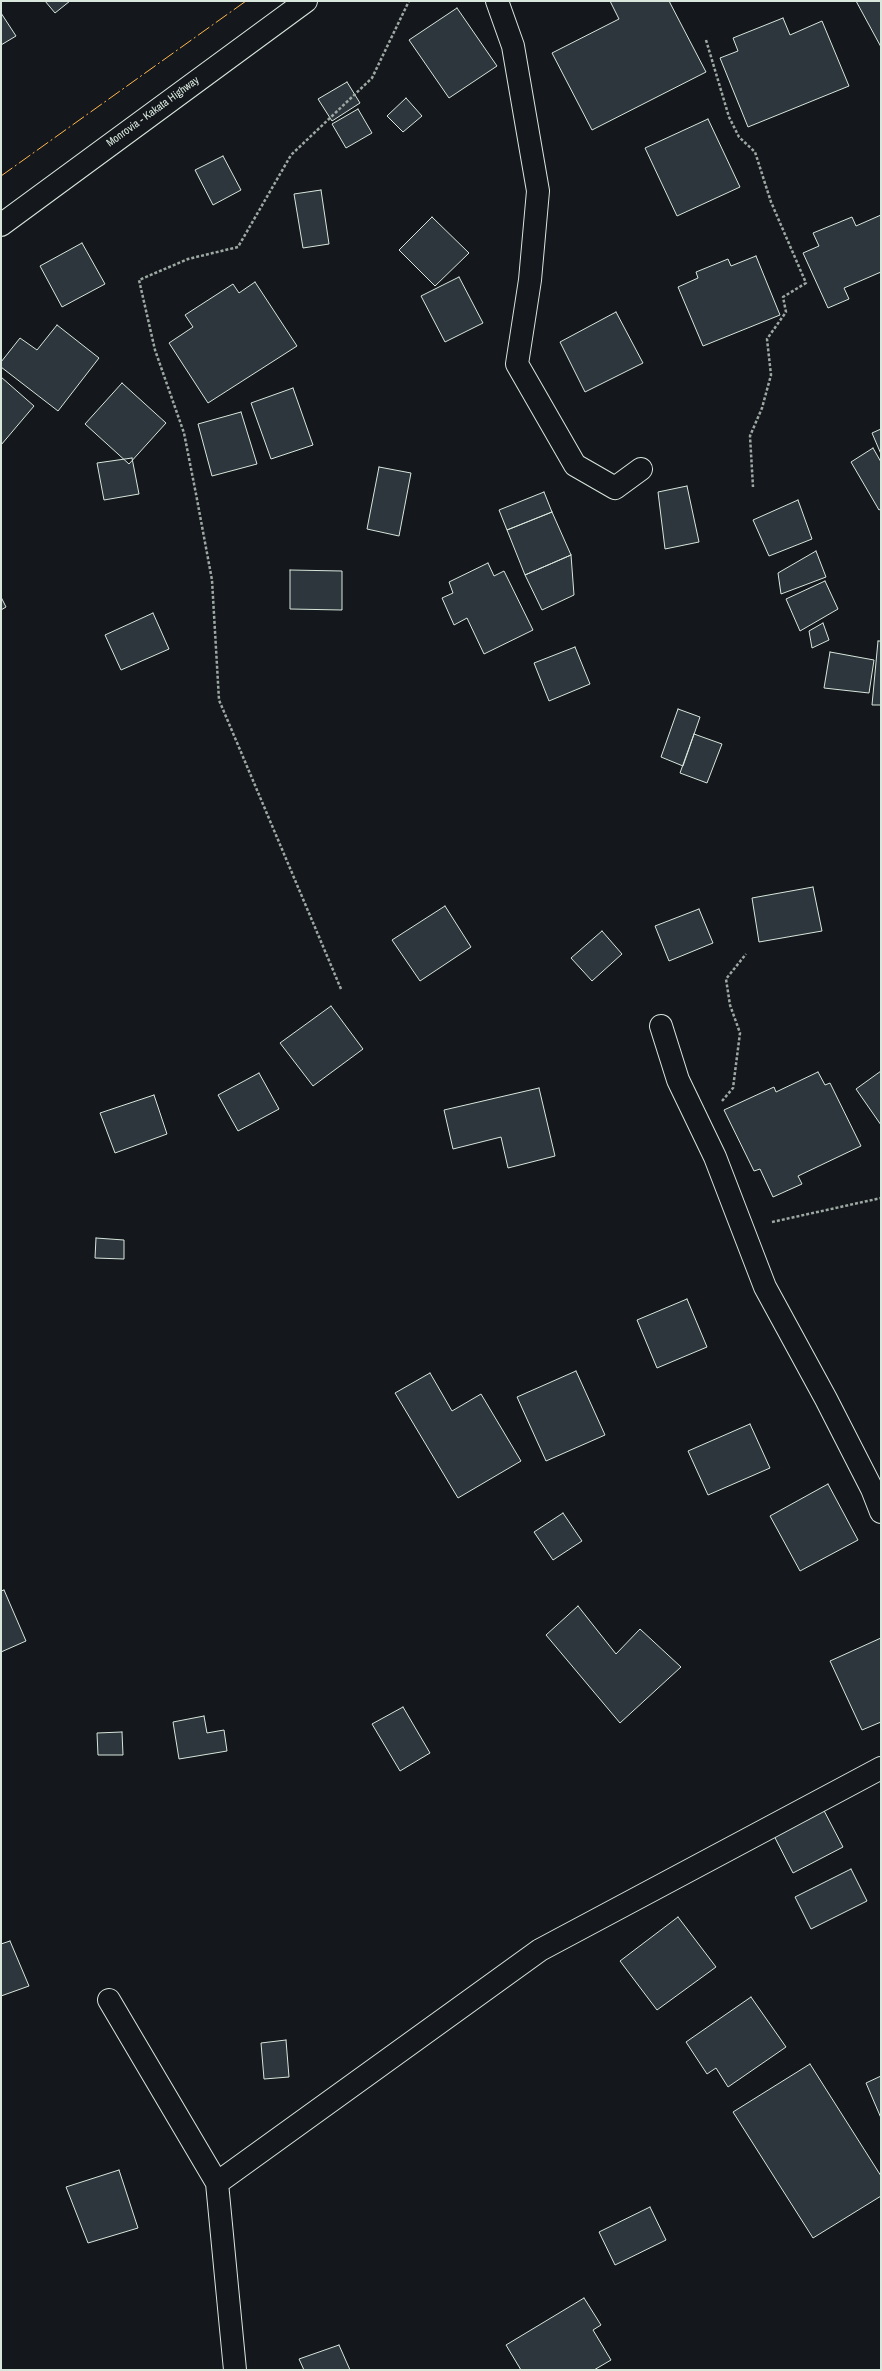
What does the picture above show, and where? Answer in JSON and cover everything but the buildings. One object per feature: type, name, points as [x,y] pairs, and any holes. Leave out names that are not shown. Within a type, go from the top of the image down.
[{"type":"main road","name":"Monrovia - Kakata Highway","points":[[1,225],[306,1]]},
{"type":"main road","points":[[497,1],[513,46],[538,191],[530,280],[517,364],[575,465],[615,488],[641,469]]},
{"type":"main road","points":[[661,1026],[678,1080],[715,1157],[736,1208],[765,1287],[826,1399],[872,1489],[881,1512]]},
{"type":"main road","points":[[217,2183],[540,1950],[881,1768]]},
{"type":"main road","points":[[109,2000],[217,2183],[236,2370]]},
{"type":"path","points":[[341,990],[219,700],[212,580],[195,487],[184,433],[155,350],[139,280],[188,259],[238,247],[291,154],[372,78],[409,1]]},
{"type":"path","points":[[706,40],[729,117],[739,137],[755,152],[772,202],[806,283],[783,297],[786,312],[767,339],[770,375],[762,408],[750,436],[753,487]]},
{"type":"path","points":[[720,1102],[733,1088],[740,1033],[730,1005],[726,978],[746,954]]},
{"type":"path","points":[[736,1208],[772,1222],[881,1198]]},
{"type":"power","points":[[1,176],[246,1]]}]
